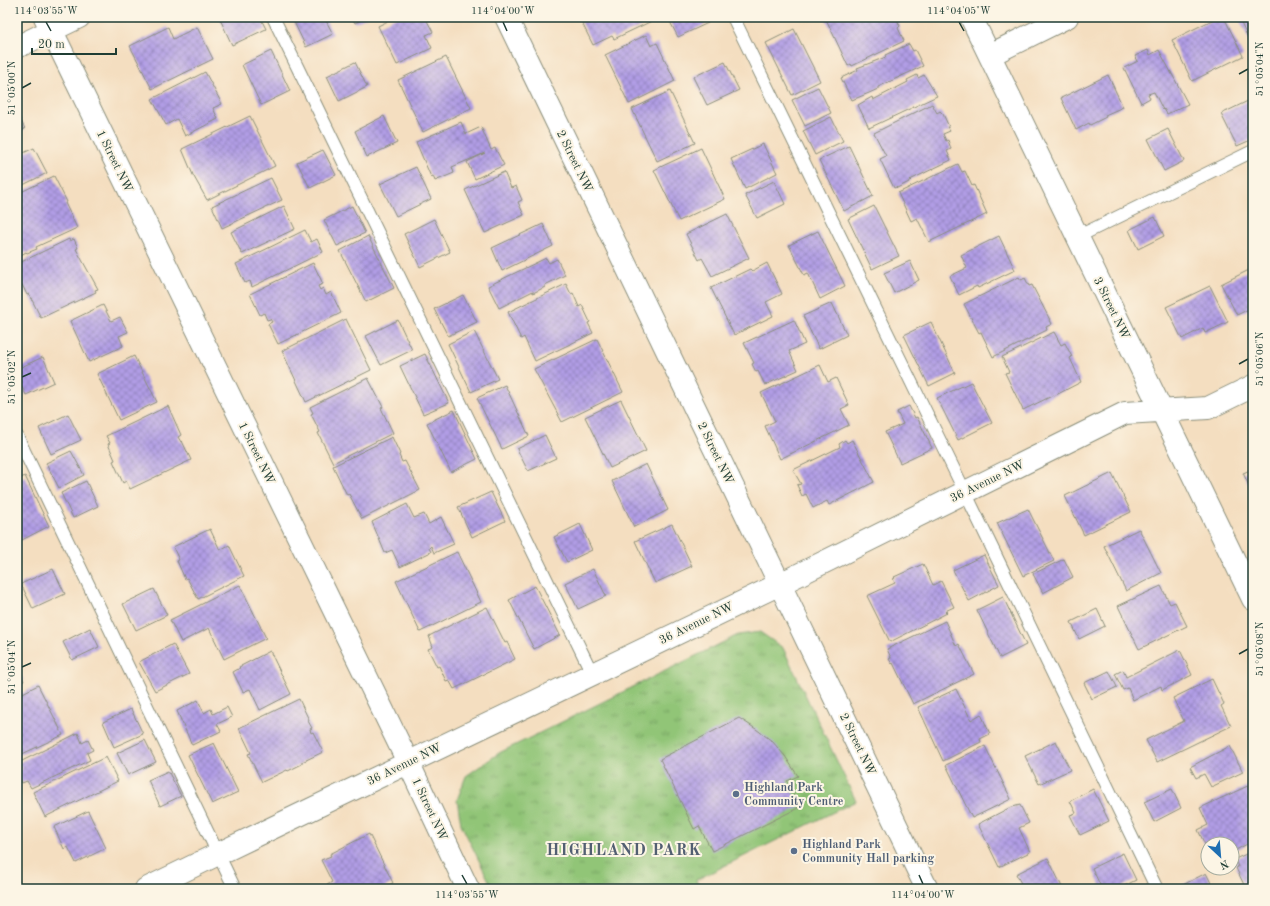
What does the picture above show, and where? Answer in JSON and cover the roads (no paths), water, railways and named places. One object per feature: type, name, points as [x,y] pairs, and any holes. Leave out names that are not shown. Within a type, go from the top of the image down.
[{"type":"street","points":[[17,47],[48,24],[79,17]]},
{"type":"street","name":"2 Street NW","points":[[506,17],[927,889]]},
{"type":"street","name":"3 Street NW","points":[[971,17],[1253,599]]},
{"type":"street","points":[[990,55],[1067,17]]},
{"type":"street","name":"1 Street NW","points":[[48,24],[408,762],[468,889]]},
{"type":"street","name":"36 Avenue NW","points":[[146,889],[592,673],[780,584],[1125,413],[1162,412],[1208,408],[1253,386]]},
{"type":"lane","points":[[273,17],[592,673]]},
{"type":"lane","points":[[732,17],[965,492],[1157,889]]},
{"type":"lane","points":[[1077,238],[1253,151]]},
{"type":"lane","points":[[17,436],[235,889]]},
{"type":"place","name":"Highland Park Community Centre","points":[[736,794]]},
{"type":"place","name":"Highland Park Community Hall parking","points":[[794,851]]},
{"type":"district","name":"HIGHLAND PARK","points":[[624,849]]}]
